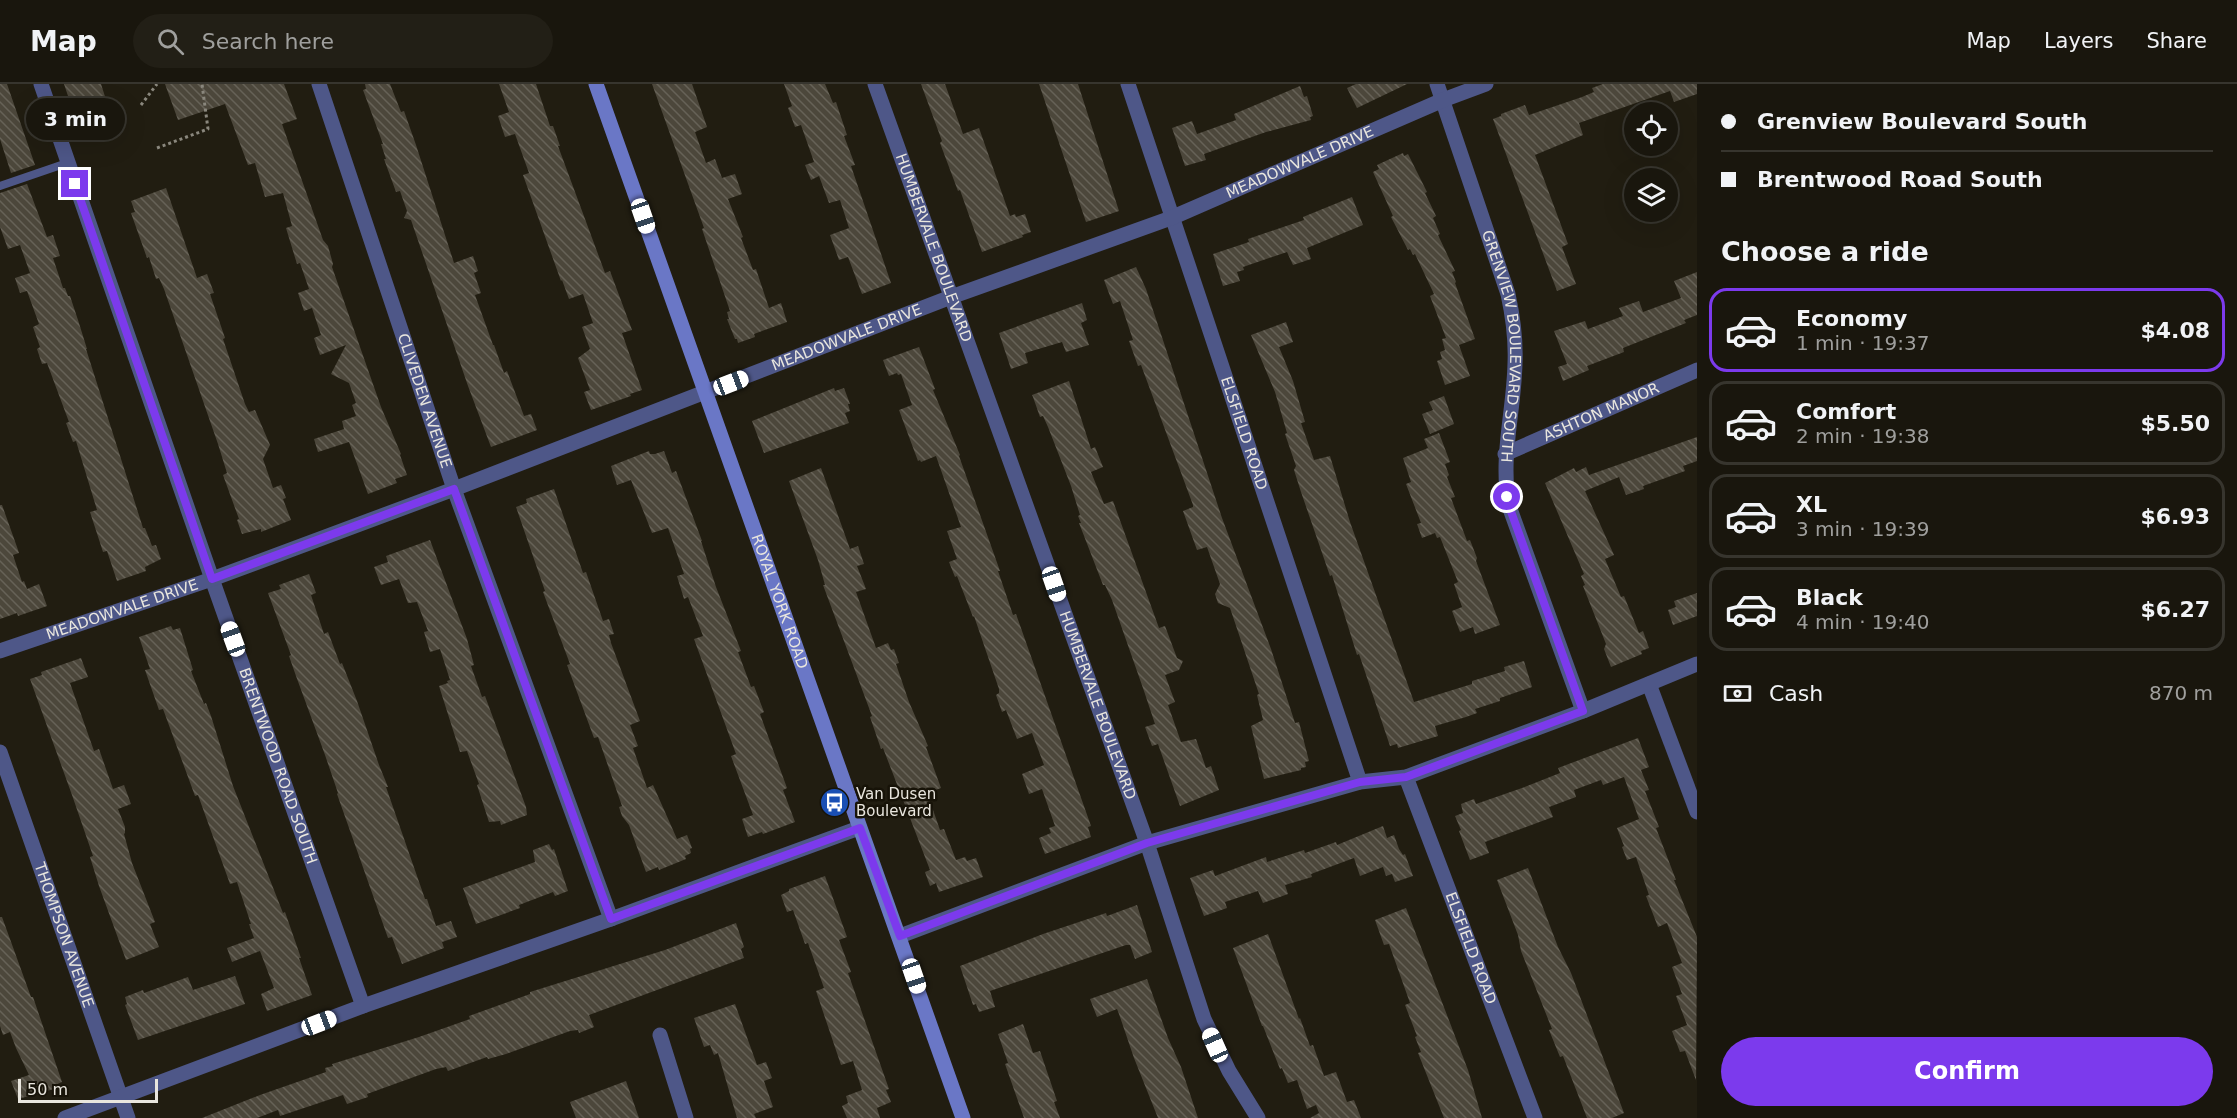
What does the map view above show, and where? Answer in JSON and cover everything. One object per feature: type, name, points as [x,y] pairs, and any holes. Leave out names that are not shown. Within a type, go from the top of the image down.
[{"type":"main road","name":"ROYAL YORK ROAD","points":[[596,84],[963,1118]]},
{"type":"street","name":"BRENTWOOD ROAD SOUTH","points":[[41,84],[363,1006]]},
{"type":"street","name":"CLIVEDEN AVENUE","points":[[319,84],[454,489],[611,919]]},
{"type":"street","name":"HUMBERVALE BOULEVARD","points":[[875,84],[1147,843],[1204,1019],[1229,1071],[1258,1118]]},
{"type":"street","name":"ELSFIELD ROAD","points":[[1128,84],[1360,782]]},
{"type":"street","name":"GRENVIEW BOULEVARD SOUTH","points":[[1437,84],[1514,316],[1515,364],[1505,454],[1505,484],[1509,506],[1583,711]]},
{"type":"street","name":"MEADOWVALE DRIVE","points":[[0,651],[212,579],[454,489],[951,297],[1172,218],[1443,100],[1486,84]]},
{"type":"street","name":"ASHTON MANOR","points":[[1505,454],[1697,370]]},
{"type":"street","points":[[900,936],[1147,843],[1360,782],[1406,777],[1583,711],[1697,664]]},
{"type":"street","points":[[1650,684],[1697,812]]},
{"type":"street","name":"THOMPSON AVENUE","points":[[0,752],[128,1118]]},
{"type":"street","name":"ELSFIELD ROAD","points":[[1406,777],[1535,1118]]},
{"type":"street","points":[[65,1118],[363,1006],[860,828]]},
{"type":"street","points":[[660,1035],[686,1118]]},
{"type":"lane","points":[[0,186],[67,163]]},
{"type":"path","points":[[141,105],[157,84]]},
{"type":"path","points":[[157,148],[208,129],[202,84]]},
{"type":"building","points":[[0,84],[7,84],[35,165],[11,173],[0,139]]},
{"type":"building","points":[[64,84],[101,84],[108,106],[75,117]]},
{"type":"building","points":[[165,84],[284,84],[297,119],[282,124],[323,240],[328,246],[332,267],[381,407],[401,454],[407,475],[395,479],[397,483],[368,494],[349,442],[318,452],[314,439],[344,429],[342,421],[356,416],[352,405],[356,403],[349,383],[331,374],[346,345],[320,355],[314,338],[321,335],[312,308],[304,311],[298,293],[309,289],[300,263],[297,264],[286,228],[292,226],[283,193],[265,197],[255,163],[248,165],[225,104],[178,120]]},
{"type":"building","points":[[365,84],[390,84],[401,112],[404,111],[454,263],[473,256],[478,271],[474,273],[481,293],[475,295],[493,345],[504,373],[507,371],[524,416],[531,414],[537,430],[491,447],[411,220],[404,218],[407,211],[400,191],[396,192],[384,159],[386,159],[381,144],[383,144],[363,90],[366,89]]},
{"type":"building","points":[[499,84],[536,84],[605,273],[610,271],[632,330],[622,333],[642,390],[630,394],[631,396],[591,410],[584,392],[590,390],[578,358],[590,349],[582,327],[593,323],[583,294],[569,299],[561,281],[523,175],[529,173],[515,134],[505,137],[498,116],[509,112]]},
{"type":"building","points":[[652,84],[692,84],[707,127],[695,132],[706,163],[715,159],[722,178],[735,174],[742,194],[728,199],[743,237],[741,238],[753,270],[756,269],[769,308],[781,303],[787,322],[754,334],[755,337],[738,343],[735,339],[727,319],[729,319],[727,312],[730,311],[702,229],[704,228]]},
{"type":"building","points":[[784,84],[825,84],[833,103],[836,102],[847,135],[844,136],[855,165],[851,166],[891,283],[862,294],[848,257],[839,260],[830,235],[849,228],[840,200],[829,203],[819,176],[811,180],[805,165],[814,162],[801,125],[795,127],[788,108],[792,106]]},
{"type":"building","points":[[921,84],[945,84],[963,134],[979,128],[1010,216],[1025,214],[1031,232],[982,252],[940,143],[942,141]]},
{"type":"building","points":[[1039,84],[1078,84],[1119,211],[1086,222]]},
{"type":"building","points":[[1356,84],[1407,84],[1357,108],[1347,88]]},
{"type":"building","points":[[1603,84],[1697,84],[1697,94],[1674,102],[1670,91],[1639,102],[1624,102],[1624,107],[1579,123],[1583,135],[1535,155],[1568,244],[1562,247],[1576,284],[1557,291],[1493,119],[1525,105],[1529,115],[1594,92],[1592,88]]},
{"type":"building","points":[[1300,86],[1304,97],[1307,96],[1313,116],[1310,117],[1311,120],[1266,132],[1204,154],[1206,160],[1185,166],[1172,128],[1192,121],[1197,134],[1236,120],[1234,114]]},
{"type":"building","points":[[1403,153],[1404,156],[1408,154],[1427,192],[1425,193],[1436,216],[1433,218],[1440,234],[1438,235],[1455,271],[1452,272],[1455,283],[1475,339],[1459,345],[1470,376],[1445,385],[1437,361],[1442,359],[1440,352],[1445,350],[1442,339],[1446,338],[1430,296],[1434,294],[1415,254],[1413,255],[1410,249],[1408,250],[1391,217],[1393,216],[1373,172],[1379,169],[1377,165]]},
{"type":"building","points":[[27,184],[47,237],[53,235],[60,256],[53,258],[63,288],[70,296],[78,320],[143,528],[152,546],[156,545],[161,559],[145,567],[146,571],[117,581],[107,551],[103,552],[90,512],[97,510],[76,441],[73,442],[66,423],[69,422],[47,363],[42,364],[37,349],[40,347],[33,327],[39,324],[27,291],[20,293],[15,278],[30,273],[20,245],[8,249],[0,227],[0,193]]},
{"type":"building","points":[[166,188],[197,278],[207,274],[214,293],[210,294],[245,404],[249,412],[255,410],[270,445],[263,459],[273,488],[281,485],[286,498],[283,499],[291,520],[261,532],[261,529],[242,534],[223,475],[227,473],[218,444],[164,289],[159,278],[156,279],[131,213],[135,212],[131,201]]},
{"type":"building","points":[[1352,197],[1363,225],[1307,248],[1311,259],[1293,265],[1287,252],[1243,267],[1244,270],[1237,272],[1240,281],[1223,286],[1213,254],[1249,242],[1248,239],[1304,220],[1303,217]]},
{"type":"building","points":[[1136,267],[1146,289],[1222,518],[1271,649],[1295,723],[1299,722],[1309,761],[1305,762],[1306,767],[1301,770],[1264,779],[1251,726],[1263,720],[1257,695],[1259,694],[1230,608],[1218,603],[1215,594],[1220,584],[1207,547],[1197,550],[1183,511],[1193,505],[1141,365],[1138,366],[1129,341],[1133,340],[1120,301],[1113,304],[1104,280]]},
{"type":"building","points":[[1697,272],[1697,315],[1684,320],[1686,323],[1623,348],[1624,352],[1587,366],[1589,370],[1563,381],[1558,367],[1567,364],[1554,331],[1585,321],[1588,329],[1623,316],[1619,308],[1639,301],[1643,312],[1681,298],[1674,281]]},
{"type":"building","points":[[1082,303],[1087,320],[1081,323],[1089,345],[1066,352],[1062,342],[1025,353],[1028,363],[1011,369],[999,333]]},
{"type":"building","points":[[1286,322],[1293,342],[1279,347],[1293,381],[1305,422],[1301,423],[1314,460],[1330,456],[1350,522],[1414,702],[1472,684],[1472,681],[1505,671],[1504,667],[1524,661],[1532,687],[1475,709],[1477,713],[1435,726],[1438,736],[1398,748],[1397,744],[1390,746],[1359,654],[1357,655],[1332,575],[1330,576],[1301,492],[1275,392],[1251,335]]},
{"type":"building","points":[[919,347],[935,389],[933,390],[960,455],[1013,615],[1016,614],[1091,826],[1088,827],[1091,837],[1045,854],[1039,838],[1051,833],[1049,828],[1055,826],[1042,789],[1029,794],[1022,774],[1044,765],[1032,733],[1017,739],[1006,710],[1002,712],[996,695],[999,689],[974,616],[949,562],[957,559],[947,531],[961,527],[936,456],[918,461],[899,410],[912,405],[901,374],[889,376],[883,360]]},
{"type":"building","points":[[1069,381],[1091,449],[1095,447],[1103,467],[1091,472],[1104,504],[1113,501],[1159,628],[1165,626],[1177,658],[1183,661],[1179,670],[1165,675],[1175,702],[1168,705],[1181,742],[1196,739],[1206,768],[1211,766],[1219,790],[1180,806],[1158,744],[1152,746],[1145,727],[1155,724],[1144,691],[1112,600],[1103,585],[1079,523],[1081,523],[1078,516],[1080,515],[1071,486],[1048,427],[1043,416],[1040,417],[1032,395]]},
{"type":"building","points":[[834,388],[835,391],[844,388],[850,404],[848,404],[850,411],[845,413],[849,423],[764,453],[752,421]]},
{"type":"building","points":[[1444,396],[1454,424],[1430,434],[1422,414],[1433,410],[1429,402]]},
{"type":"building","points":[[1439,433],[1450,462],[1445,464],[1449,475],[1447,477],[1455,497],[1451,498],[1467,541],[1470,540],[1477,558],[1476,561],[1500,625],[1475,634],[1473,627],[1460,632],[1452,611],[1462,607],[1454,584],[1458,582],[1440,537],[1437,538],[1435,533],[1422,538],[1417,524],[1421,523],[1406,484],[1411,482],[1403,458],[1428,448],[1424,439]]},
{"type":"building","points":[[1697,437],[1697,461],[1683,466],[1685,471],[1643,486],[1644,489],[1626,495],[1619,477],[1585,491],[1614,555],[1605,559],[1621,597],[1624,596],[1639,633],[1643,631],[1649,648],[1641,651],[1642,654],[1611,667],[1604,649],[1606,644],[1583,586],[1585,585],[1581,576],[1584,574],[1545,483],[1574,468],[1576,472],[1586,467],[1589,475]]},
{"type":"building","points":[[649,451],[650,454],[655,454],[664,451],[672,473],[676,471],[741,651],[738,652],[751,687],[754,686],[764,712],[760,714],[787,788],[783,790],[795,822],[763,834],[762,832],[748,837],[742,819],[753,815],[731,756],[736,754],[694,639],[703,636],[688,597],[684,599],[677,576],[684,574],[668,528],[652,533],[631,480],[617,485],[611,466]]},
{"type":"building","points":[[821,468],[850,549],[858,546],[864,564],[857,566],[866,589],[856,592],[876,648],[888,643],[891,650],[894,649],[899,663],[896,664],[909,702],[928,746],[926,747],[941,788],[927,793],[940,830],[944,829],[956,860],[965,857],[967,861],[976,858],[983,877],[939,892],[936,883],[930,886],[925,872],[930,870],[883,748],[881,749],[870,717],[872,716],[823,585],[825,585],[818,560],[789,481]]},
{"type":"building","points":[[554,489],[583,573],[586,572],[603,621],[609,619],[614,634],[609,635],[611,643],[640,721],[630,725],[638,746],[633,748],[647,788],[653,785],[677,839],[687,835],[692,848],[691,853],[685,856],[686,859],[659,870],[658,867],[646,872],[629,825],[622,816],[619,807],[622,806],[598,737],[594,738],[567,665],[570,664],[543,592],[545,591],[516,507],[527,503],[526,499]]},
{"type":"building","points":[[0,505],[2,505],[19,553],[13,555],[22,582],[24,581],[27,589],[39,584],[47,606],[18,616],[17,613],[0,619]]},
{"type":"building","points":[[430,540],[467,639],[474,665],[471,666],[482,697],[485,696],[526,807],[527,815],[501,825],[500,821],[489,822],[467,751],[460,752],[439,686],[450,680],[440,649],[430,652],[424,632],[428,631],[417,602],[408,603],[399,579],[381,585],[374,567],[388,562],[386,556]]},
{"type":"building","points":[[309,574],[316,593],[311,595],[324,634],[328,632],[357,701],[436,926],[451,921],[457,937],[442,942],[444,948],[402,964],[392,937],[388,938],[268,593],[281,589],[279,585]]},
{"type":"building","points":[[1697,593],[1697,616],[1673,625],[1668,610],[1676,607],[1674,601]]},
{"type":"building","points":[[171,626],[173,630],[180,628],[193,670],[191,671],[211,716],[233,786],[283,913],[285,912],[312,995],[267,1011],[261,994],[274,988],[260,951],[232,962],[227,948],[254,938],[249,924],[251,924],[237,882],[230,884],[198,795],[195,796],[163,709],[159,710],[145,670],[150,669],[139,637]]},
{"type":"building","points":[[81,658],[88,677],[70,683],[94,751],[99,749],[113,789],[124,785],[131,804],[118,809],[125,827],[124,834],[132,863],[155,922],[150,924],[159,947],[126,960],[99,886],[90,857],[93,856],[30,679],[42,675],[41,672]]},
{"type":"building","points":[[1638,738],[1649,767],[1641,770],[1649,790],[1645,791],[1659,827],[1656,828],[1676,880],[1674,880],[1697,937],[1696,1080],[1685,1051],[1680,1052],[1672,1031],[1687,1025],[1676,996],[1682,994],[1672,967],[1682,963],[1667,923],[1658,927],[1646,896],[1649,895],[1636,857],[1627,860],[1617,828],[1639,819],[1624,777],[1603,785],[1601,780],[1574,790],[1576,797],[1549,807],[1553,817],[1485,842],[1489,853],[1470,860],[1455,816],[1463,813],[1461,804],[1474,799],[1476,804],[1522,788],[1560,773],[1558,768]]},
{"type":"building","points":[[1383,826],[1387,838],[1394,835],[1399,849],[1403,855],[1405,854],[1413,876],[1395,882],[1392,874],[1386,876],[1383,867],[1360,876],[1354,858],[1311,874],[1312,877],[1285,885],[1288,894],[1263,903],[1258,891],[1225,902],[1227,908],[1204,916],[1190,878],[1213,870],[1215,876],[1266,857],[1267,862],[1304,850],[1305,853],[1336,842],[1337,845]]},
{"type":"building","points":[[549,844],[552,850],[554,849],[568,891],[555,896],[553,892],[519,905],[520,908],[476,924],[463,888],[535,862],[533,850]]},
{"type":"building","points":[[1528,868],[1624,1113],[1612,1118],[1587,1118],[1563,1056],[1560,1057],[1549,1030],[1552,1029],[1521,951],[1518,935],[1497,880]]},
{"type":"building","points":[[825,876],[847,937],[839,940],[851,972],[848,973],[889,1089],[886,1090],[891,1102],[877,1108],[880,1118],[847,1118],[842,1106],[848,1103],[846,1096],[862,1090],[853,1061],[841,1065],[816,991],[824,988],[793,910],[787,912],[781,895],[789,889]]},
{"type":"building","points":[[1137,905],[1152,952],[1135,959],[1130,945],[1126,945],[990,991],[995,1007],[979,1012],[976,1004],[973,1005],[960,966],[1043,934]]},
{"type":"building","points":[[1406,908],[1468,1070],[1482,1118],[1444,1118],[1418,1053],[1421,1052],[1415,1037],[1417,1036],[1405,1005],[1410,1003],[1389,944],[1384,945],[1375,920]]},
{"type":"building","points":[[0,917],[2,917],[31,997],[33,997],[62,1082],[53,1086],[54,1089],[18,1099],[11,1081],[29,1075],[10,1032],[3,1035],[0,1026]]},
{"type":"building","points":[[736,923],[744,947],[741,949],[744,958],[589,1015],[594,1027],[579,1033],[578,1030],[570,1031],[506,1054],[488,1059],[487,1057],[448,1071],[446,1067],[436,1069],[367,1094],[368,1097],[347,1104],[343,1095],[280,1116],[278,1110],[257,1118],[202,1118],[326,1072],[325,1068],[333,1066],[332,1064],[419,1037],[470,1019],[469,1016],[530,994],[530,992],[665,950]]},
{"type":"building","points":[[1268,934],[1299,1019],[1310,1046],[1313,1045],[1324,1076],[1336,1072],[1347,1102],[1354,1100],[1361,1118],[1310,1118],[1319,1113],[1316,1105],[1307,1109],[1297,1080],[1288,1083],[1282,1068],[1280,1069],[1233,948]]},
{"type":"building","points":[[235,976],[245,1004],[138,1040],[125,1005],[127,1004],[125,997],[143,990],[144,993],[188,977],[193,990]]},
{"type":"building","points":[[1147,979],[1198,1118],[1158,1118],[1117,1009],[1097,1017],[1090,999]]},
{"type":"building","points":[[735,1004],[757,1065],[766,1062],[772,1078],[764,1081],[773,1107],[754,1114],[756,1118],[737,1118],[718,1053],[714,1055],[710,1045],[704,1047],[694,1018]]},
{"type":"building","points":[[1023,1024],[1033,1053],[1040,1051],[1057,1101],[1054,1102],[1060,1118],[1024,1118],[1005,1064],[1008,1063],[998,1034]]},
{"type":"building","points":[[626,1081],[639,1118],[576,1118],[570,1102]]},
{"type":"place","name":"Van Dusen Boulevard","points":[[835,803]]},
{"type":"route","points":[[75,184],[212,579],[454,489],[611,919],[860,828],[900,936],[1147,843],[1360,782],[1406,777],[1583,711],[1507,497]]}]
